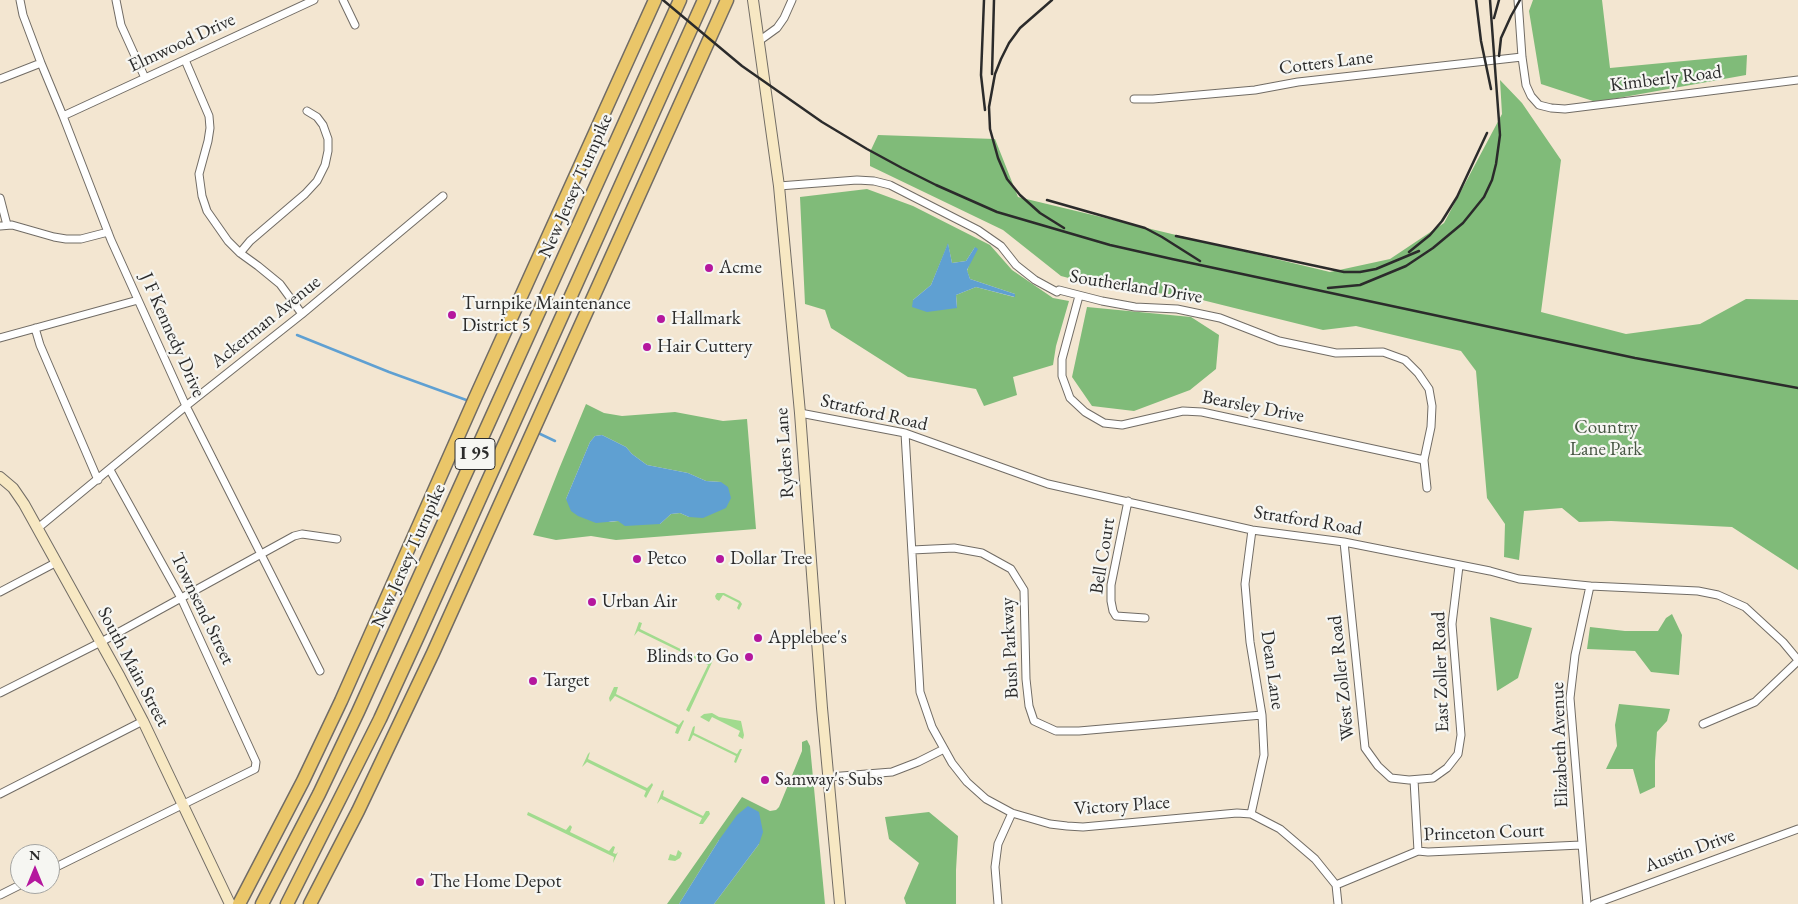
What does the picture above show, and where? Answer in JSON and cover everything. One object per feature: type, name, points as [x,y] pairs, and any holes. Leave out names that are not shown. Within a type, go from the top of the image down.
[{"type":"highway","name":"New Jersey Turnpike","points":[[239,904],[303,781],[341,701],[655,0]]},
{"type":"highway","name":"New Jersey Turnpike","points":[[262,904],[319,794],[366,695],[680,0]]},
{"type":"highway","name":"I 95","points":[[287,904],[364,752],[415,642],[704,0]]},
{"type":"highway","name":"I 95","points":[[310,904],[395,733],[727,0]]},
{"type":"main road","name":"Ryders Lane","points":[[753,0],[778,186],[800,413],[822,708],[840,904]]},
{"type":"main road","name":"South Main Street","points":[[0,477],[13,488],[58,562],[143,721],[230,904]]},
{"type":"street","name":"J F Kennedy Drive","points":[[20,0],[23,15],[41,63],[108,232],[138,300],[186,406],[320,671]]},
{"type":"street","points":[[116,0],[121,25],[145,78]]},
{"type":"street","name":"Elmwood Drive","points":[[63,116],[314,0]]},
{"type":"street","points":[[343,0],[355,25]]},
{"type":"street","points":[[759,41],[777,28],[792,0]]},
{"type":"street","points":[[1518,0],[1522,57]]},
{"type":"street","name":"Cotters Lane","points":[[1134,99],[1153,100],[1255,90],[1298,82],[1522,57]]},
{"type":"street","name":"Kimberly Road","points":[[1522,57],[1526,85],[1531,96],[1539,105],[1550,108],[1565,109],[1798,80]]},
{"type":"street","points":[[185,60],[209,116],[208,142],[199,174],[202,196],[208,211],[228,241],[240,253],[280,284],[302,314]]},
{"type":"street","points":[[0,79],[41,63]]},
{"type":"street","points":[[240,253],[250,241],[305,194],[317,181],[325,165],[328,139],[320,121],[307,111]]},
{"type":"street","name":"Southerland Drive","points":[[778,186],[857,180],[874,181],[890,185],[978,230],[1001,246],[1016,265],[1035,280],[1057,292],[1059,290],[1079,296],[1136,307],[1177,309],[1220,318],[1279,341],[1336,353],[1383,352],[1405,360],[1418,373],[1429,389],[1432,406],[1431,427],[1424,460],[1427,488]]},
{"type":"street","name":"Ackerman Avenue","points":[[38,528],[186,406],[302,314],[443,196]]},
{"type":"street","points":[[0,198],[4,225],[66,239],[81,239],[108,232]]},
{"type":"street","name":"Bearsley Drive","points":[[1079,296],[1062,359],[1062,376],[1070,398],[1085,412],[1104,423],[1122,425],[1183,410],[1202,412],[1424,460]]},
{"type":"street","points":[[0,338],[138,300]]},
{"type":"street","points":[[35,328],[40,346],[98,480]]},
{"type":"street","name":"Stratford Road","points":[[800,413],[906,433],[1048,484],[1252,530],[1344,542],[1490,571],[1519,579],[1590,586],[1698,591],[1718,595],[1745,607],[1783,642],[1798,661]]},
{"type":"street","name":"Victory Place","points":[[906,433],[920,692],[932,727],[952,763],[968,782],[986,799],[1012,813],[1050,824],[1083,827],[1237,813],[1251,814],[1280,829],[1316,859],[1336,885]]},
{"type":"street","name":"Townsend Street","points":[[110,470],[181,598],[256,762],[255,769],[182,804]]},
{"type":"street","name":"Bell Court","points":[[1128,501],[1111,585],[1111,601],[1116,616],[1145,618]]},
{"type":"street","name":"Dean Lane","points":[[1251,814],[1264,755],[1262,715],[1250,642],[1245,584],[1252,530]]},
{"type":"street","points":[[0,693],[101,642],[294,536],[302,534],[337,539]]},
{"type":"street","name":"West Zoller Road","points":[[1344,542],[1365,748],[1378,766],[1391,778],[1414,780]]},
{"type":"street","name":"Bush Parkway","points":[[912,550],[954,548],[982,553],[1011,568],[1024,590],[1026,679],[1029,706],[1034,721],[1056,731],[1080,731],[1262,715]]},
{"type":"street","points":[[0,592],[58,562]]},
{"type":"street","name":"East Zoller Road","points":[[1414,780],[1433,778],[1447,768],[1458,754],[1461,735],[1452,624],[1459,566]]},
{"type":"street","name":"Elizabeth Avenue","points":[[1586,904],[1570,698],[1575,654],[1590,586]]},
{"type":"street","points":[[1703,724],[1755,702],[1798,661]]},
{"type":"street","points":[[0,794],[143,721]]},
{"type":"street","points":[[829,778],[892,772],[944,749]]},
{"type":"street","points":[[1414,780],[1418,851]]},
{"type":"street","points":[[60,865],[182,804]]},
{"type":"street","points":[[998,904],[995,867],[998,844],[1012,813]]},
{"type":"street","name":"Austin Drive","points":[[1594,904],[1798,828]]},
{"type":"street","name":"Princeton Court","points":[[1336,885],[1418,851],[1581,846]]},
{"type":"street","points":[[1336,885],[1338,904]]},
{"type":"green space","points":[[1533,0],[1602,0],[1610,68],[1747,55],[1746,75],[1596,102],[1541,84],[1529,11]]},
{"type":"green space","name":"Country Lane Park","points":[[1500,80],[1522,103],[1561,160],[1541,312],[1626,334],[1700,324],[1746,299],[1798,300],[1798,570],[1732,527],[1611,521],[1579,522],[1562,508],[1524,511],[1519,560],[1504,557],[1505,524],[1487,498],[1476,371],[1461,351],[1356,326],[1323,330],[1182,295],[1114,290],[1061,276],[1003,230],[870,166],[870,152],[878,135],[995,139],[1018,197],[1330,272],[1390,259],[1444,223],[1502,114]]},
{"type":"green space","points":[[867,189],[913,206],[990,245],[1012,270],[1053,298],[1069,301],[1056,346],[1053,365],[1013,377],[1017,395],[984,406],[976,389],[908,377],[831,328],[825,310],[805,304],[800,197]],"holes":[[[948,244],[952,263],[966,261],[975,247],[967,271],[970,279],[1015,294],[1014,297],[976,287],[956,295],[957,307],[913,300],[931,285]]]},
{"type":"green space","points":[[1087,307],[1191,317],[1219,335],[1216,369],[1190,390],[1134,411],[1092,406],[1072,377]]},
{"type":"green space","points":[[586,404],[604,413],[622,416],[675,412],[723,421],[747,419],[756,529],[616,540],[591,536],[556,540],[533,535]],"holes":[[[602,435],[626,447],[647,465],[688,473],[706,481],[721,482],[689,517],[680,513],[671,514],[660,524],[610,522],[566,499],[590,442],[595,436]]]},
{"type":"green space","points":[[717,593],[724,593],[740,601],[742,604],[739,610],[737,608],[739,603],[723,595],[719,601],[715,596]]},
{"type":"green space","points":[[1672,614],[1682,635],[1679,675],[1651,672],[1635,651],[1587,649],[1590,627],[1625,631],[1658,631],[1666,618]]},
{"type":"green space","points":[[1490,617],[1532,628],[1518,678],[1497,691]]},
{"type":"green space","points":[[639,622],[642,623],[640,629],[709,663],[714,658],[689,712],[686,710],[708,665],[638,631],[634,636]]},
{"type":"green space","points":[[614,687],[618,687],[616,694],[679,725],[683,720],[678,734],[675,733],[677,727],[615,696],[610,702],[609,698]]},
{"type":"green space","points":[[1619,704],[1670,709],[1667,721],[1657,732],[1655,787],[1640,794],[1633,769],[1606,769],[1617,746],[1615,725]]},
{"type":"green space","points":[[712,713],[719,717],[741,721],[743,739],[738,736],[740,731],[712,717],[709,722],[700,717],[704,714]]},
{"type":"green space","points":[[695,726],[694,733],[737,754],[742,749],[736,763],[734,762],[736,756],[693,735],[690,741],[688,741]]},
{"type":"green space","points":[[807,740],[810,746],[825,904],[714,904],[759,844],[719,840],[679,904],[667,904],[742,797],[770,811],[776,810],[779,807],[802,751],[802,742]]},
{"type":"green space","points":[[590,752],[588,759],[647,788],[652,783],[653,785],[646,798],[644,796],[646,791],[587,762],[582,767]]},
{"type":"green space","points":[[664,790],[663,796],[703,816],[706,811],[709,811],[710,814],[703,824],[699,824],[702,818],[661,799],[657,804]]},
{"type":"green space","points":[[528,812],[566,830],[570,825],[572,827],[570,832],[609,851],[613,846],[615,847],[613,853],[616,854],[618,852],[613,863],[614,857],[527,815]]},
{"type":"green space","points":[[929,812],[958,836],[956,904],[906,904],[904,898],[919,863],[889,839],[885,817]]},
{"type":"green space","points":[[678,850],[682,853],[680,858],[675,861],[668,860],[670,854],[676,856]]},
{"type":"water","points":[[948,243],[952,263],[966,261],[975,247],[978,249],[967,270],[970,279],[1015,294],[1015,297],[976,287],[956,295],[957,308],[927,312],[912,307],[913,300],[931,285]]},
{"type":"water","points":[[602,435],[626,447],[647,465],[688,473],[706,481],[721,482],[728,487],[731,498],[726,508],[703,518],[689,517],[680,513],[671,514],[660,524],[625,526],[618,521],[596,523],[578,516],[571,511],[566,499],[590,442],[595,436]]},
{"type":"water","points":[[748,806],[759,812],[763,832],[759,844],[714,904],[679,904],[719,840],[737,815]]},
{"type":"waterway","points":[[297,335],[389,372],[469,401]]},
{"type":"waterway","points":[[536,432],[555,441]]},
{"type":"railway","points":[[663,0],[742,66],[822,122],[902,168],[997,212],[1110,245],[1172,259],[1635,358],[1798,388]]},
{"type":"railway","points":[[984,0],[981,75],[985,110]]},
{"type":"railway","points":[[992,74],[994,0]]},
{"type":"railway","points":[[1052,0],[1020,28],[1009,43],[1001,59],[995,74],[989,107],[990,129],[998,158],[1007,179],[1020,195],[1040,213],[1064,228]]},
{"type":"railway","points":[[1476,0],[1481,41],[1491,89]]},
{"type":"railway","points":[[1328,288],[1360,285],[1406,266],[1433,248],[1463,223],[1484,197],[1492,180],[1500,135],[1490,0]]},
{"type":"railway","points":[[1494,18],[1499,0]]},
{"type":"railway","points":[[1499,56],[1501,38],[1520,0]]},
{"type":"railway","points":[[1409,252],[1430,235],[1442,221],[1457,197],[1487,133]]},
{"type":"railway","points":[[1047,200],[1145,228],[1200,261]]},
{"type":"railway","points":[[1176,236],[1344,272],[1376,269],[1419,251]]},
{"type":"place","name":"Acme","points":[[709,268]]},
{"type":"place","name":"Turnpike Maintenance District 5","points":[[452,315]]},
{"type":"place","name":"Hallmark","points":[[661,319]]},
{"type":"place","name":"Hair Cuttery","points":[[647,347]]},
{"type":"place","name":"Petco","points":[[637,559]]},
{"type":"place","name":"Dollar Tree","points":[[720,559]]},
{"type":"place","name":"Urban Air","points":[[592,602]]},
{"type":"place","name":"Applebee's","points":[[758,638]]},
{"type":"place","name":"Blinds to Go","points":[[749,657]]},
{"type":"place","name":"Target","points":[[533,681]]},
{"type":"place","name":"Samway's Subs","points":[[765,780]]},
{"type":"place","name":"The Home Depot","points":[[420,882]]}]
